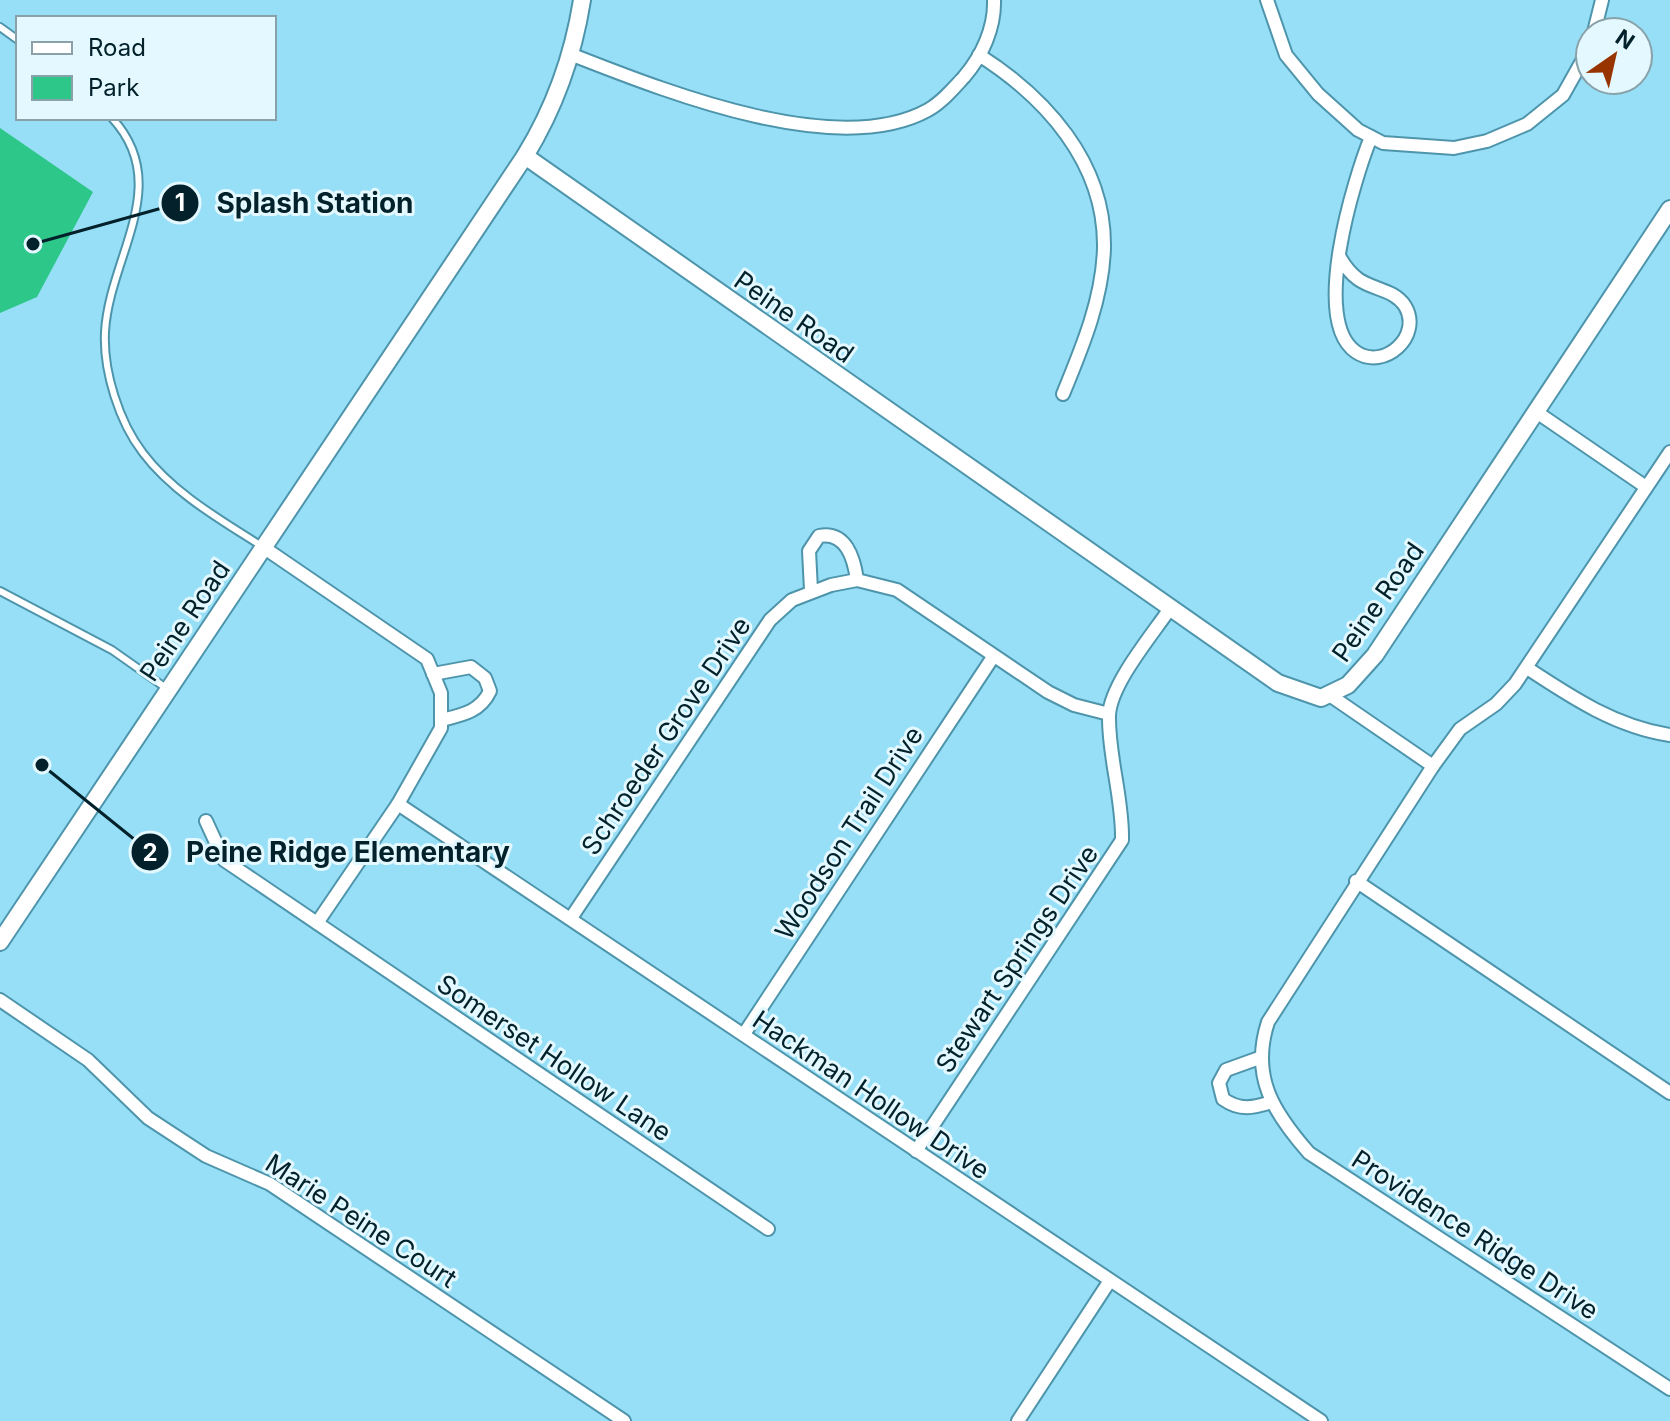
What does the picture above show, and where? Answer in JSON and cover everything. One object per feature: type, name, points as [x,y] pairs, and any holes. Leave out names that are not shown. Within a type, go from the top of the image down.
[{"type":"street","points":[[525,156],[550,113],[570,54],[582,0]]},
{"type":"street","points":[[570,54],[677,96],[727,110],[832,125],[867,125],[900,120],[928,110],[951,92],[979,55],[994,16],[994,0]]},
{"type":"street","points":[[1267,0],[1286,55],[1318,94],[1358,130],[1383,143],[1454,148],[1487,141],[1527,124],[1563,95],[1574,75]]},
{"type":"street","points":[[979,55],[1040,100],[1087,170],[1098,206],[1104,246],[1098,293],[1085,340],[1063,394]]},
{"type":"street","points":[[1339,256],[1358,279],[1389,292],[1405,306],[1409,325],[1402,344],[1394,352],[1376,358],[1366,357],[1345,342],[1339,325],[1339,256],[1345,212],[1371,137]]},
{"type":"street","name":"Peine Road","points":[[0,942],[525,156],[1278,683],[1306,696],[1331,696],[1348,685],[1375,655],[1670,209]]},
{"type":"street","points":[[1535,411],[1646,487]]},
{"type":"street","name":"Providence Ridge Drive","points":[[1670,452],[1527,668],[1496,704],[1460,729],[1433,766],[1356,881],[1268,1022],[1261,1042],[1264,1085],[1280,1120],[1309,1153],[1670,1389]]},
{"type":"street","points":[[811,590],[809,551],[819,536],[830,534],[840,538],[851,552],[857,580]]},
{"type":"street","points":[[263,547],[427,659],[441,693],[441,728],[398,804],[317,923]]},
{"type":"street","name":"Schroeder Grove Drive","points":[[571,918],[770,620],[811,590],[857,580],[897,590],[993,657],[1061,699],[1109,714]]},
{"type":"street","points":[[1109,714],[1116,690],[1171,607]]},
{"type":"street","name":"Woodson Trail Drive","points":[[744,1034],[993,657]]},
{"type":"street","points":[[433,674],[471,667],[485,678],[490,691],[484,704],[465,714],[441,720]]},
{"type":"street","points":[[1527,668],[1601,713],[1630,725],[1670,735]]},
{"type":"street","points":[[1331,696],[1433,766]]},
{"type":"street","name":"Stewart Springs Drive","points":[[916,1151],[1122,840],[1123,818],[1109,714]]},
{"type":"street","name":"Hackman Hollow Drive","points":[[398,804],[744,1034],[1302,1416],[1321,1421]]},
{"type":"street","name":"Somerset Hollow Lane","points":[[206,821],[224,860],[768,1229]]},
{"type":"street","points":[[1356,881],[1670,1093]]},
{"type":"street","name":"Marie Peine Court","points":[[0,1000],[88,1060],[148,1118],[206,1156],[270,1184],[624,1421]]},
{"type":"street","points":[[1262,1057],[1226,1070],[1219,1083],[1223,1099],[1234,1106],[1245,1109],[1272,1102]]},
{"type":"street","points":[[1018,1421],[1109,1282]]},
{"type":"lane","points":[[114,120],[131,139],[140,186],[105,332],[108,373],[121,411],[143,452],[180,490],[263,547]]},
{"type":"lane","points":[[0,591],[112,650],[168,690]]},
{"type":"green space","points":[[0,128],[93,192],[37,297],[0,313]]},
{"type":"place","name":"Splash Station","points":[[33,244]]},
{"type":"place","name":"Peine Ridge Elementary","points":[[42,765]]}]
